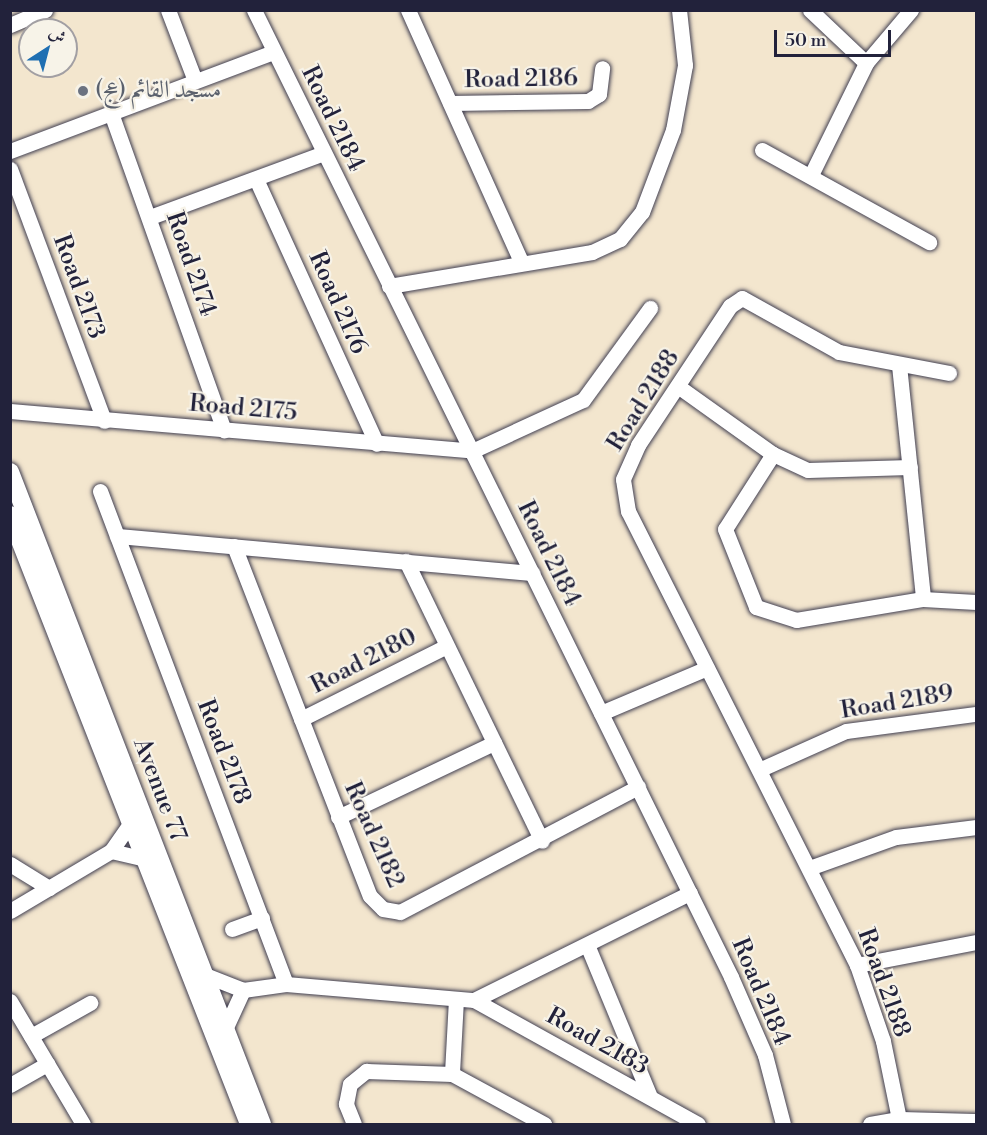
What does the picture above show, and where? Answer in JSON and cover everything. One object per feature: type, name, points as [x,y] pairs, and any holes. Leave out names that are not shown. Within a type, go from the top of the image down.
[{"type":"street","points":[[10,25],[45,10]]},
{"type":"street","points":[[168,10],[194,78]]},
{"type":"street","name":"Road 2184","points":[[254,10],[690,893],[765,1055],[783,1125]]},
{"type":"street","name":"Road 2186","points":[[408,10],[521,261]]},
{"type":"street","points":[[389,286],[521,261],[592,252],[620,239],[642,213],[671,138],[681,92],[685,38],[679,10]]},
{"type":"street","points":[[810,10],[866,63]]},
{"type":"street","points":[[811,175],[866,63],[911,10]]},
{"type":"street","points":[[10,151],[111,113],[194,78],[274,52]]},
{"type":"street","name":"Road 2186","points":[[450,103],[588,101],[599,94],[602,68]]},
{"type":"street","name":"Road 2174","points":[[111,113],[150,217],[224,430]]},
{"type":"street","points":[[762,150],[929,242]]},
{"type":"street","points":[[150,217],[324,153]]},
{"type":"street","name":"Road 2173","points":[[10,169],[104,421]]},
{"type":"street","name":"Road 2176","points":[[256,179],[377,444]]},
{"type":"street","name":"Road 2188","points":[[898,365],[839,351],[742,298],[730,306],[679,387],[638,445],[623,479],[628,511],[707,668],[812,867],[857,965],[883,1041],[899,1119]]},
{"type":"street","points":[[472,451],[583,400],[650,308]]},
{"type":"street","points":[[923,599],[898,365],[949,373]]},
{"type":"street","points":[[679,387],[773,454],[819,472],[910,467]]},
{"type":"street","name":"Road 2175","points":[[10,411],[104,421],[472,451]]},
{"type":"street","points":[[773,454],[725,529],[756,607],[796,620],[923,599],[976,602]]},
{"type":"street","name":"Avenue 77","points":[[10,472],[262,1125]]},
{"type":"street","name":"Road 2178","points":[[100,491],[286,984]]},
{"type":"street","name":"Avenue 77","points":[[10,515],[129,825],[249,1125]]},
{"type":"street","points":[[117,536],[532,573]]},
{"type":"street","name":"Road 2182","points":[[234,546],[370,896],[383,909],[400,912],[542,841],[638,787]]},
{"type":"street","name":"Road 2180","points":[[406,561],[542,841]]},
{"type":"street","name":"Road 2180","points":[[301,719],[447,646]]},
{"type":"street","points":[[601,713],[707,668]]},
{"type":"street","name":"Road 2189","points":[[761,770],[846,731],[976,714]]},
{"type":"street","points":[[338,817],[494,743]]},
{"type":"street","points":[[10,911],[111,851],[129,825]]},
{"type":"street","points":[[812,867],[885,840],[976,826]]},
{"type":"street","points":[[111,851],[142,858]]},
{"type":"street","points":[[10,864],[49,888]]},
{"type":"street","name":"Road 2183","points":[[474,1000],[588,947],[690,893]]},
{"type":"street","points":[[232,929],[261,918]]},
{"type":"street","points":[[857,965],[976,942]]},
{"type":"street","points":[[588,947],[650,1096]]},
{"type":"street","name":"Road 2183","points":[[205,975],[243,990],[286,984],[474,1000],[650,1096],[698,1125]]},
{"type":"street","points":[[226,1027],[243,990]]},
{"type":"street","points":[[452,1074],[456,999]]},
{"type":"street","points":[[10,1002],[83,1125]]},
{"type":"street","points":[[31,1036],[90,1003]]},
{"type":"street","points":[[10,1085],[47,1064]]},
{"type":"street","points":[[354,1125],[346,1104],[350,1084],[366,1071],[452,1074],[544,1125]]},
{"type":"street","points":[[870,1125],[899,1119],[976,1121]]},
{"type":"place","name":"مسجد القائم (عج)","points":[[83,91]]}]
